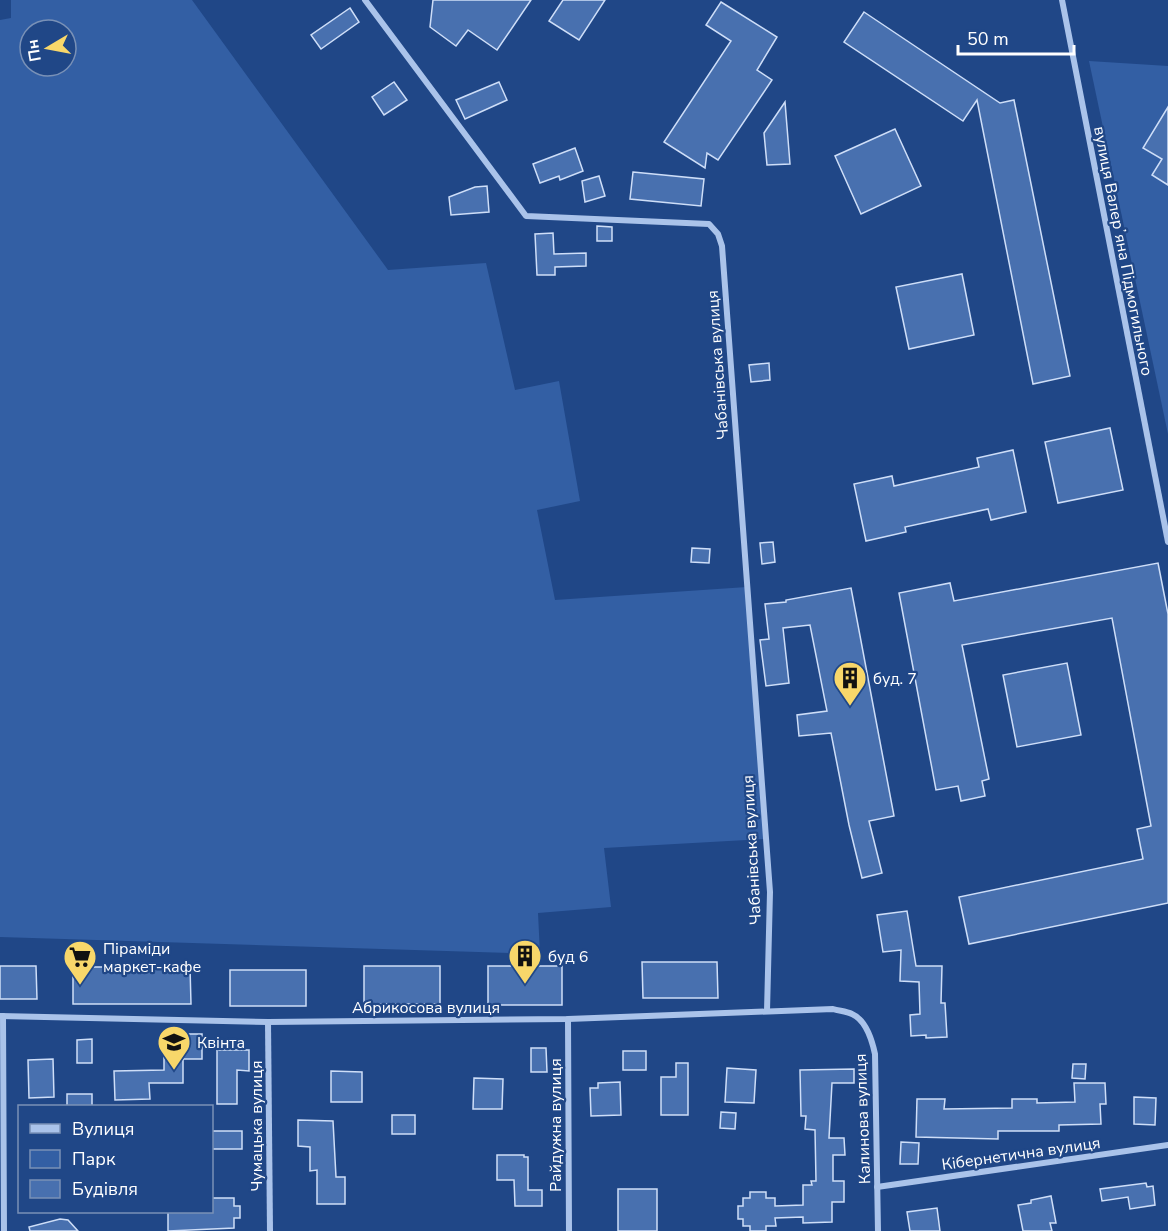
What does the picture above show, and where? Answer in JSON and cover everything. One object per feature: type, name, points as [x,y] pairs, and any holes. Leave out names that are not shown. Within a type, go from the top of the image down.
[{"type":"street","name":"Чабанівська вулиця","points":[[365,0],[526,216],[709,224],[718,234],[722,246],[770,892],[767,1011]]},
{"type":"street","name":"вулиця Валерʼяна Підмогильного","points":[[1062,0],[1168,542]]},
{"type":"street","name":"Абрикосова вулиця","points":[[1,1016],[268,1022],[568,1019],[833,1009],[852,1014]]},
{"type":"street","name":"Калинова вулиця","points":[[852,1014],[861,1022],[871,1038],[875,1054],[878,1231]]},
{"type":"street","points":[[1,1016],[4,1231]]},
{"type":"street","name":"Райдужна вулиця","points":[[568,1019],[569,1231]]},
{"type":"street","name":"Чумацька вулиця","points":[[268,1022],[270,1231]]},
{"type":"street","name":"Кібернетична вулиця","points":[[877,1187],[1168,1145]]},
{"type":"green space","points":[[11,0],[192,0],[388,270],[486,263],[515,390],[559,381],[580,501],[537,510],[555,600],[747,587],[766,839],[604,848],[611,907],[538,913],[540,954],[0,937],[0,20],[11,18]]},
{"type":"green space","points":[[1089,61],[1168,66],[1168,434]]},
{"type":"building","points":[[433,0],[531,0],[497,50],[468,30],[456,46],[430,27]]},
{"type":"building","points":[[563,0],[605,0],[579,40],[549,21]]},
{"type":"building","points":[[721,2],[777,37],[757,70],[772,80],[718,160],[707,153],[705,168],[664,142],[731,41],[706,25]]},
{"type":"building","points":[[350,8],[359,22],[321,49],[311,35]]},
{"type":"building","points":[[864,12],[1000,103],[1014,100],[1070,376],[1033,384],[977,100],[963,121],[844,42]]},
{"type":"building","points":[[394,82],[407,100],[384,115],[372,97]]},
{"type":"building","points":[[499,82],[507,100],[465,119],[456,100]]},
{"type":"building","points":[[785,102],[790,164],[767,165],[764,133]]},
{"type":"building","points":[[1168,107],[1168,185],[1152,175],[1162,159],[1143,148]]},
{"type":"building","points":[[895,129],[921,186],[861,214],[835,156]]},
{"type":"building","points":[[575,148],[583,171],[560,180],[559,176],[540,183],[533,164]]},
{"type":"building","points":[[633,172],[704,179],[701,206],[630,199]]},
{"type":"building","points":[[599,176],[605,196],[585,202],[582,181]]},
{"type":"building","points":[[487,186],[489,212],[451,215],[449,197],[475,187]]},
{"type":"building","points":[[597,226],[612,227],[612,241],[597,241]]},
{"type":"building","points":[[553,233],[554,254],[586,253],[586,266],[555,267],[555,275],[537,275],[535,234]]},
{"type":"building","points":[[962,274],[974,335],[909,349],[896,287]]},
{"type":"building","points":[[769,363],[770,380],[751,382],[749,365]]},
{"type":"building","points":[[1110,428],[1123,490],[1058,503],[1045,442]]},
{"type":"building","points":[[1013,450],[1026,512],[991,520],[988,509],[905,527],[906,532],[866,541],[854,484],[892,476],[894,486],[979,467],[977,458]]},
{"type":"building","points":[[773,542],[775,562],[762,564],[760,543]]},
{"type":"building","points":[[692,548],[710,549],[709,563],[691,562]]},
{"type":"building","points":[[1158,563],[1168,614],[1168,903],[969,944],[959,897],[1143,859],[1137,829],[1151,826],[1112,618],[962,645],[989,779],[982,781],[985,796],[961,801],[958,786],[936,790],[899,593],[950,583],[954,601]]},
{"type":"building","name":"буд. 7","points":[[851,588],[894,816],[869,821],[882,873],[862,878],[831,733],[799,736],[797,715],[827,711],[810,625],[783,628],[789,683],[766,686],[760,640],[769,639],[765,604],[786,602],[786,600]]},
{"type":"building","points":[[1067,663],[1081,735],[1017,747],[1003,675]]},
{"type":"building","points":[[907,911],[916,966],[942,966],[941,1003],[945,1003],[947,1037],[911,1036],[910,1015],[920,1014],[919,982],[900,981],[901,950],[883,952],[877,915]]},
{"type":"building","points":[[642,962],[717,962],[718,998],[643,998]]},
{"type":"building","points":[[0,966],[36,966],[37,999],[0,999]]},
{"type":"building","points":[[364,966],[440,966],[440,1004],[364,1004]]},
{"type":"building","name":"буд 6","points":[[488,966],[562,966],[562,1005],[488,1005]]},
{"type":"building","points":[[73,967],[190,967],[191,1004],[73,1004]]},
{"type":"building","points":[[230,970],[306,970],[306,1006],[230,1006]]},
{"type":"building","points":[[164,1034],[202,1034],[202,1059],[183,1059],[183,1083],[149,1083],[150,1099],[115,1100],[114,1071],[164,1070]]},
{"type":"building","points":[[92,1039],[92,1063],[77,1063],[77,1040]]},
{"type":"building","points":[[531,1048],[546,1048],[547,1072],[531,1072]]},
{"type":"building","points":[[217,1050],[249,1050],[249,1071],[237,1070],[237,1104],[217,1104]]},
{"type":"building","points":[[623,1051],[646,1051],[646,1070],[623,1070]]},
{"type":"building","points":[[53,1059],[54,1097],[29,1098],[28,1060]]},
{"type":"building","points":[[676,1063],[688,1063],[688,1115],[661,1115],[661,1077],[676,1077]]},
{"type":"building","points":[[1073,1064],[1086,1064],[1085,1079],[1072,1078]]},
{"type":"building","points":[[727,1068],[756,1070],[754,1103],[725,1102]]},
{"type":"building","points":[[854,1069],[854,1083],[832,1083],[829,1138],[844,1138],[845,1155],[833,1155],[833,1181],[844,1181],[844,1202],[832,1202],[832,1222],[803,1223],[803,1217],[775,1218],[776,1226],[766,1226],[766,1231],[750,1231],[750,1226],[743,1226],[743,1219],[738,1219],[738,1206],[743,1206],[743,1198],[750,1198],[750,1192],[766,1192],[766,1198],[775,1198],[775,1206],[803,1205],[803,1185],[812,1185],[811,1181],[816,1181],[815,1130],[805,1129],[806,1116],[801,1116],[800,1070]]},
{"type":"building","points":[[331,1071],[362,1072],[362,1102],[331,1102]]},
{"type":"building","points":[[474,1078],[503,1079],[502,1109],[473,1109]]},
{"type":"building","points":[[620,1082],[621,1115],[591,1116],[590,1088],[598,1088],[598,1083]]},
{"type":"building","points":[[1074,1083],[1105,1083],[1106,1104],[1100,1104],[1101,1124],[1059,1125],[1059,1131],[998,1131],[998,1139],[916,1137],[917,1099],[945,1099],[944,1109],[1012,1108],[1012,1099],[1037,1099],[1037,1103],[1075,1102]]},
{"type":"building","points":[[67,1094],[92,1094],[92,1105],[67,1105]]},
{"type":"building","points":[[1134,1097],[1156,1098],[1155,1125],[1134,1124]]},
{"type":"building","points":[[721,1112],[736,1113],[735,1129],[720,1128]]},
{"type":"building","points":[[392,1115],[415,1115],[415,1134],[392,1134]]},
{"type":"building","points":[[298,1120],[333,1121],[336,1177],[345,1177],[345,1204],[317,1204],[317,1170],[310,1171],[310,1147],[298,1146]]},
{"type":"building","points":[[213,1131],[242,1131],[242,1149],[213,1149]]},
{"type":"building","points":[[901,1142],[919,1143],[918,1164],[900,1164]]},
{"type":"building","points":[[497,1155],[528,1157],[528,1190],[542,1190],[542,1206],[515,1206],[514,1180],[497,1180]]},
{"type":"building","points":[[1146,1183],[1147,1187],[1153,1186],[1155,1205],[1130,1209],[1128,1197],[1102,1201],[1100,1189]]},
{"type":"building","points":[[618,1189],[657,1189],[657,1231],[618,1231]]},
{"type":"building","points":[[1051,1196],[1056,1223],[1050,1223],[1052,1231],[1023,1231],[1018,1205]]},
{"type":"building","points":[[213,1198],[234,1198],[234,1206],[240,1206],[240,1218],[234,1218],[234,1228],[168,1231],[168,1213],[213,1213]]},
{"type":"building","points":[[937,1208],[940,1231],[910,1231],[907,1212]]},
{"type":"building","points":[[60,1219],[68,1220],[78,1231],[30,1231],[29,1227]]},
{"type":"place","name":"буд. 7","points":[[850,707]]},
{"type":"place","name":"буд 6","points":[[525,985]]},
{"type":"place","name":"Піраміди маркет-кафе","points":[[80,986]]},
{"type":"place","name":"Квінта","points":[[174,1071]]}]
